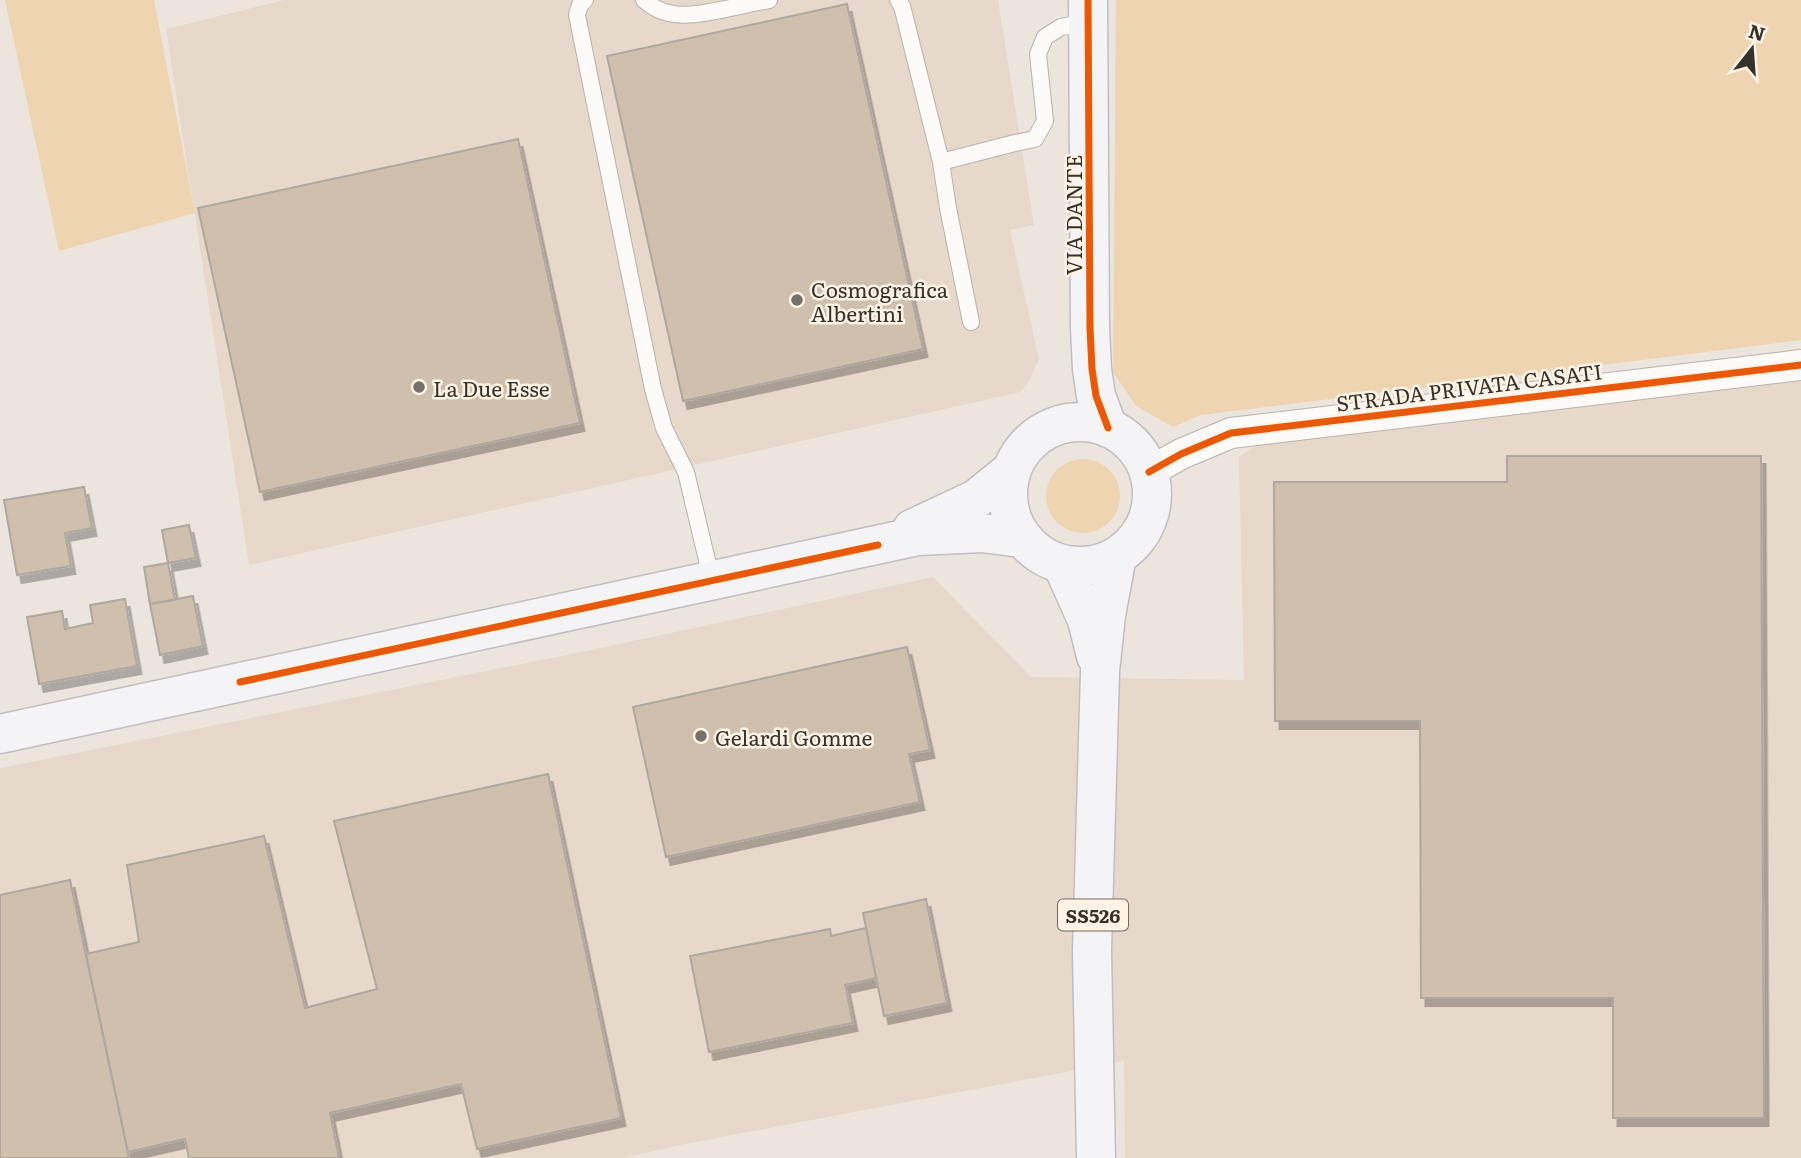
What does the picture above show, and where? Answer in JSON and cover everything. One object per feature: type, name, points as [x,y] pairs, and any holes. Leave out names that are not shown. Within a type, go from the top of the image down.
[{"type":"main road","name":"VIA DANTE","points":[[1088,11],[1090,328],[1096,396],[1108,428]]},
{"type":"main road","points":[[1076,422],[1108,428],[1136,449],[1149,472],[1152,498],[1148,519],[1136,540],[1117,556],[1094,566],[1062,564],[1040,554],[1022,538],[1011,517],[1008,502],[1012,470],[1029,443],[1051,428],[1076,422]]},
{"type":"main road","points":[[878,545],[976,499],[1012,470]]},
{"type":"main road","points":[[0,733],[918,536],[982,533],[1022,538]]},
{"type":"main road","name":"SS526","points":[[1096,1158],[1092,950],[1100,671],[1106,615],[1117,556]]},
{"type":"main road","name":"SS526","points":[[1062,564],[1087,620],[1100,671]]},
{"type":"street","name":"STRADA PRIVATA CASATI","points":[[1149,472],[1181,454],[1231,433],[1801,365]]},
{"type":"lane","points":[[586,0],[580,5],[577,15],[653,389],[664,428],[685,472],[712,581]]},
{"type":"lane","points":[[644,0],[659,10],[676,15],[769,0]]},
{"type":"lane","points":[[898,0],[902,6],[941,162],[971,322]]},
{"type":"lane","points":[[941,162],[1035,139],[1045,121],[1038,54],[1045,37],[1088,11]]},
{"type":"shaded area","points":[[5,0],[154,0],[195,213],[59,251]]},
{"type":"shaded area","points":[[284,0],[998,0],[1034,225],[1010,230],[1039,359],[1028,383],[1020,392],[249,565],[166,29]]},
{"type":"shaded area","points":[[1116,0],[1801,0],[1801,340],[1201,415],[1173,427],[1136,406],[1113,372]]},
{"type":"shaded area","points":[[1801,376],[1801,1158],[1125,1158],[1124,1061],[623,1158],[0,1158],[0,768],[582,652],[933,577],[1031,677],[1244,680],[1239,457],[1265,440]]},
{"type":"shaded area","points":[[1076,459],[1090,459],[1104,465],[1114,475],[1120,496],[1114,517],[1104,527],[1090,533],[1076,533],[1062,527],[1052,517],[1046,503],[1046,489],[1052,475],[1062,465]]},
{"type":"building","points":[[847,4],[923,349],[683,401],[607,56]]},
{"type":"building","points":[[518,139],[580,423],[260,492],[198,208]]},
{"type":"building","points":[[1507,456],[1761,456],[1764,1118],[1613,1118],[1613,998],[1421,998],[1420,721],[1275,721],[1274,482],[1507,482]]},
{"type":"building","points":[[84,487],[92,528],[65,533],[71,566],[17,575],[4,500]]},
{"type":"building","points":[[189,525],[196,558],[168,563],[162,530]]},
{"type":"building","points":[[168,563],[175,600],[150,604],[144,567]]},
{"type":"building","points":[[193,596],[203,646],[160,655],[150,604]]},
{"type":"building","points":[[125,599],[137,666],[39,684],[27,617],[62,611],[65,629],[93,623],[90,605]]},
{"type":"building","points":[[907,647],[930,750],[909,754],[920,802],[666,857],[633,707]]},
{"type":"building","points":[[548,774],[621,1118],[477,1149],[461,1084],[330,1113],[339,1158],[189,1158],[185,1139],[128,1152],[86,954],[139,942],[127,865],[264,836],[305,1008],[377,989],[334,821]]},
{"type":"building","points":[[70,880],[129,1158],[0,1158],[0,895]]},
{"type":"building","points":[[926,899],[947,1003],[884,1016],[863,913]]},
{"type":"building","points":[[866,928],[876,978],[845,985],[853,1023],[709,1052],[690,956],[830,929],[831,936]]},
{"type":"cycle path","points":[[1088,0],[1090,328],[1096,396],[1108,428]]},
{"type":"cycle path","points":[[1149,472],[1181,454],[1231,433],[1801,365]]},
{"type":"cycle path","points":[[240,682],[878,545]]},
{"type":"place","name":"Cosmografica Albertini","points":[[797,300]]},
{"type":"place","name":"La Due Esse","points":[[419,387]]},
{"type":"place","name":"Gelardi Gomme","points":[[701,736]]}]
